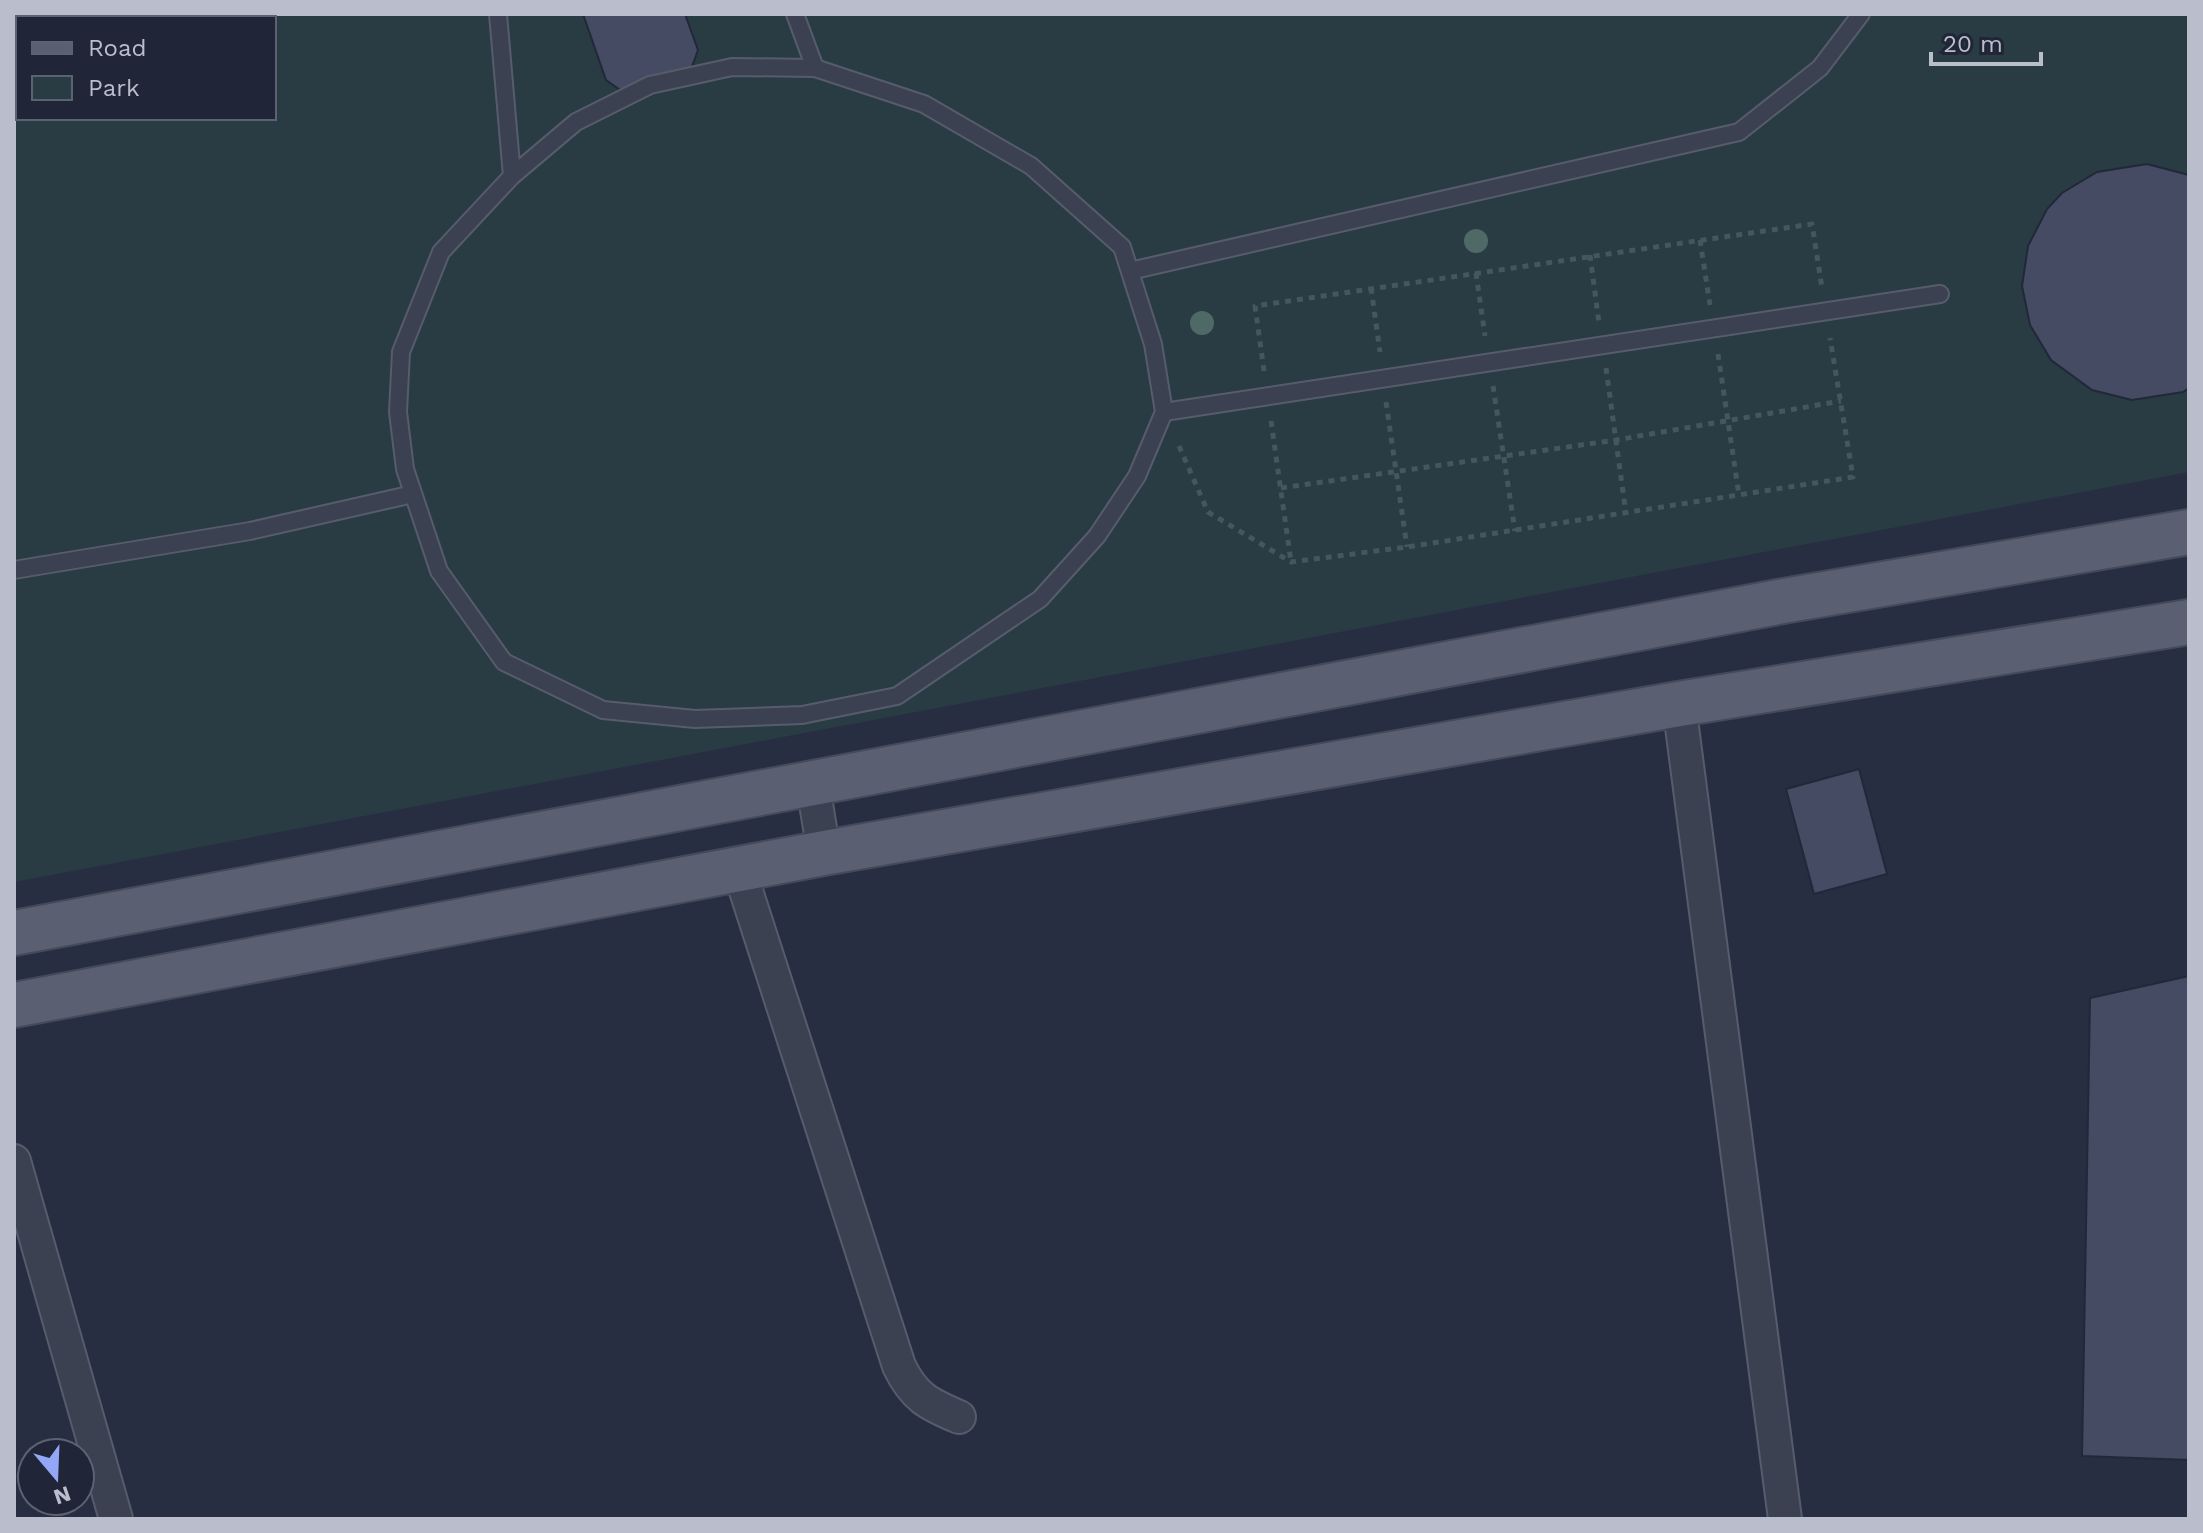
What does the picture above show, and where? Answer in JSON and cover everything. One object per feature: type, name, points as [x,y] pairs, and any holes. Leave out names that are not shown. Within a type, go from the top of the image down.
[{"type":"main road","points":[[14,933],[1783,601],[2189,532]]},
{"type":"main road","points":[[14,1005],[824,853],[1679,704],[2189,622]]},
{"type":"street","points":[[1679,704],[1785,1519]]},
{"type":"street","points":[[813,785],[824,853]]},
{"type":"street","points":[[739,869],[899,1366],[908,1384],[926,1402],[959,1417]]},
{"type":"street","points":[[14,1161],[116,1519]]},
{"type":"lane","points":[[498,14],[512,176]]},
{"type":"lane","points":[[795,14],[815,68]]},
{"type":"lane","points":[[1130,271],[1739,132],[1820,68],[1861,14]]},
{"type":"lane","points":[[732,67],[815,68],[924,104],[1031,166],[1122,247],[1153,344],[1164,412],[1137,476],[1097,536],[1040,599],[897,696],[802,715],[695,719],[603,710],[504,662],[439,571],[405,469],[398,412],[401,352],[441,252],[512,176],[576,122],[650,85],[732,67]]},
{"type":"lane","points":[[1164,412],[1940,294]]},
{"type":"lane","points":[[14,570],[250,531],[413,494]]},
{"type":"path","points":[[1164,412],[1208,512],[1291,562],[1515,531],[1853,477],[1812,224],[1255,306],[1291,562]]},
{"type":"path","points":[[1700,240],[1739,495]]},
{"type":"path","points":[[1590,255],[1626,514]]},
{"type":"path","points":[[1476,273],[1515,531]]},
{"type":"path","points":[[1371,288],[1407,547]]},
{"type":"path","points":[[1281,488],[1616,440],[1841,401]]},
{"type":"green space","points":[[14,14],[2189,14],[2189,472],[14,882]]},
{"type":"building","points":[[583,14],[685,14],[698,50],[689,75],[626,94],[606,80]]},
{"type":"building","points":[[2147,164],[2189,175],[2189,388],[2183,392],[2132,400],[2092,390],[2051,360],[2030,325],[2022,286],[2028,246],[2047,209],[2062,193],[2097,172]]},
{"type":"building","points":[[1859,769],[1887,874],[1814,894],[1786,789]]},
{"type":"building","points":[[2189,976],[2189,1460],[2082,1456],[2090,998]]}]
